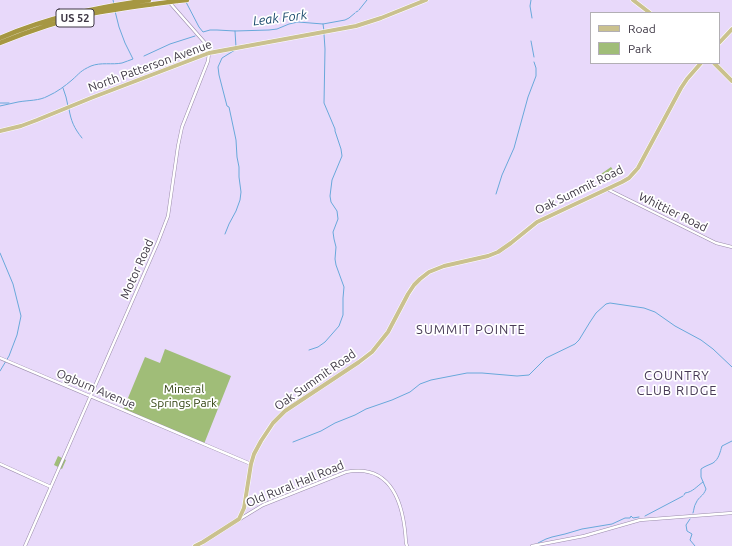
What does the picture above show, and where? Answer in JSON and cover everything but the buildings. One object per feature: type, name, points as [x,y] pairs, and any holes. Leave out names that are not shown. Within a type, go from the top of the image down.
[{"type":"highway","name":"US 52","points":[[0,38],[71,14],[104,6],[149,0]]},
{"type":"highway","name":"US 52","points":[[0,43],[36,29],[72,19],[108,11],[186,0]]},
{"type":"main road","name":"North Patterson Avenue","points":[[0,131],[37,120],[209,53],[356,26],[381,18],[426,0]]},
{"type":"main road","points":[[633,0],[649,12]]},
{"type":"main road","points":[[720,42],[732,29]]},
{"type":"main road","name":"Oak Summit Road","points":[[239,519],[244,508],[254,454],[258,445],[273,423],[285,411],[372,352],[388,332],[414,285],[429,272],[444,266],[488,256],[498,252],[537,222],[626,180],[636,170],[681,88],[700,64]]},
{"type":"main road","points":[[715,64],[732,81]]},
{"type":"main road","name":"Old Rural Hall Road","points":[[195,546],[239,519]]},
{"type":"street","points":[[168,0],[201,38],[207,46],[209,53]]},
{"type":"street","name":"Motor Road","points":[[25,546],[167,220],[182,127],[208,61],[209,53]]},
{"type":"street","name":"Whittier Road","points":[[607,189],[712,241],[732,247]]},
{"type":"street","name":"Ogburn Avenue","points":[[0,358],[251,464]]},
{"type":"street","points":[[0,464],[51,487]]},
{"type":"street","name":"Old Rural Hall Road","points":[[239,519],[263,505],[346,472],[356,470],[368,471],[384,479],[394,492],[401,509],[405,526],[407,546]]},
{"type":"street","points":[[532,546],[584,536],[641,520],[732,513]]},
{"type":"green space","points":[[611,167],[616,174],[607,182],[601,174]]},
{"type":"green space","name":"Mineral Springs Park","points":[[165,349],[231,376],[204,444],[123,410],[145,357],[160,363]]},
{"type":"green space","points":[[58,456],[66,460],[62,469],[54,465]]},
{"type":"waterway","points":[[113,0],[114,4]]},
{"type":"waterway","name":"Leak Fork","points":[[359,10],[367,0]]},
{"type":"waterway","points":[[531,0],[530,6],[532,18]]},
{"type":"waterway","name":"Leak Fork","points":[[186,2],[203,32],[210,30],[269,30],[298,22],[323,24],[345,20],[355,13]]},
{"type":"waterway","name":"Leak Fork","points":[[0,106],[45,98],[61,89],[82,71],[91,66],[99,64],[122,63],[133,59],[125,43],[115,11]]},
{"type":"waterway","name":"Leak Fork","points":[[323,24],[324,31]]},
{"type":"waterway","points":[[235,31],[236,47]]},
{"type":"waterway","points":[[309,350],[318,347],[325,342],[339,326],[343,315],[344,287],[336,265],[336,247],[333,232],[338,219],[337,211],[331,202],[330,196],[332,180],[342,156],[335,129],[324,103],[324,34]]},
{"type":"waterway","name":"Leak Fork","points":[[144,56],[170,44],[195,36]]},
{"type":"waterway","points":[[531,41],[534,57]]},
{"type":"waterway","points":[[225,234],[236,211],[241,192],[236,140],[218,67],[222,58],[235,50]]},
{"type":"waterway","points":[[496,194],[502,175],[514,148],[528,97],[536,76],[534,62]]},
{"type":"waterway","points":[[63,88],[68,106]]},
{"type":"waterway","name":"Leak Fork","points":[[0,103],[9,103]]},
{"type":"waterway","points":[[69,109],[73,124],[82,138]]},
{"type":"waterway","points":[[0,253],[13,284],[21,316],[17,335],[9,356],[0,371]]},
{"type":"waterway","points":[[293,442],[321,431],[366,409],[410,392],[420,384],[431,380],[467,373],[517,376],[529,375],[546,358],[575,344],[596,313],[606,304],[610,303],[644,308],[655,312],[675,326],[701,340],[732,367]]},
{"type":"waterway","points":[[693,513],[697,501],[704,494],[706,489],[701,477],[701,469],[717,460],[722,446],[732,441]]},
{"type":"waterway","points":[[684,495],[703,482]]},
{"type":"waterway","points":[[645,516],[683,496]]},
{"type":"waterway","points":[[538,543],[552,537],[582,529],[612,524],[625,518],[630,518],[631,516],[633,518],[639,517]]},
{"type":"waterway","points":[[690,519],[686,525],[687,531],[692,534],[690,540],[695,546]]},
{"type":"district","name":"SUMMIT POINTE","points":[[471,330]]},
{"type":"district","name":"COUNTRY CLUB RIDGE","points":[[677,384]]}]
